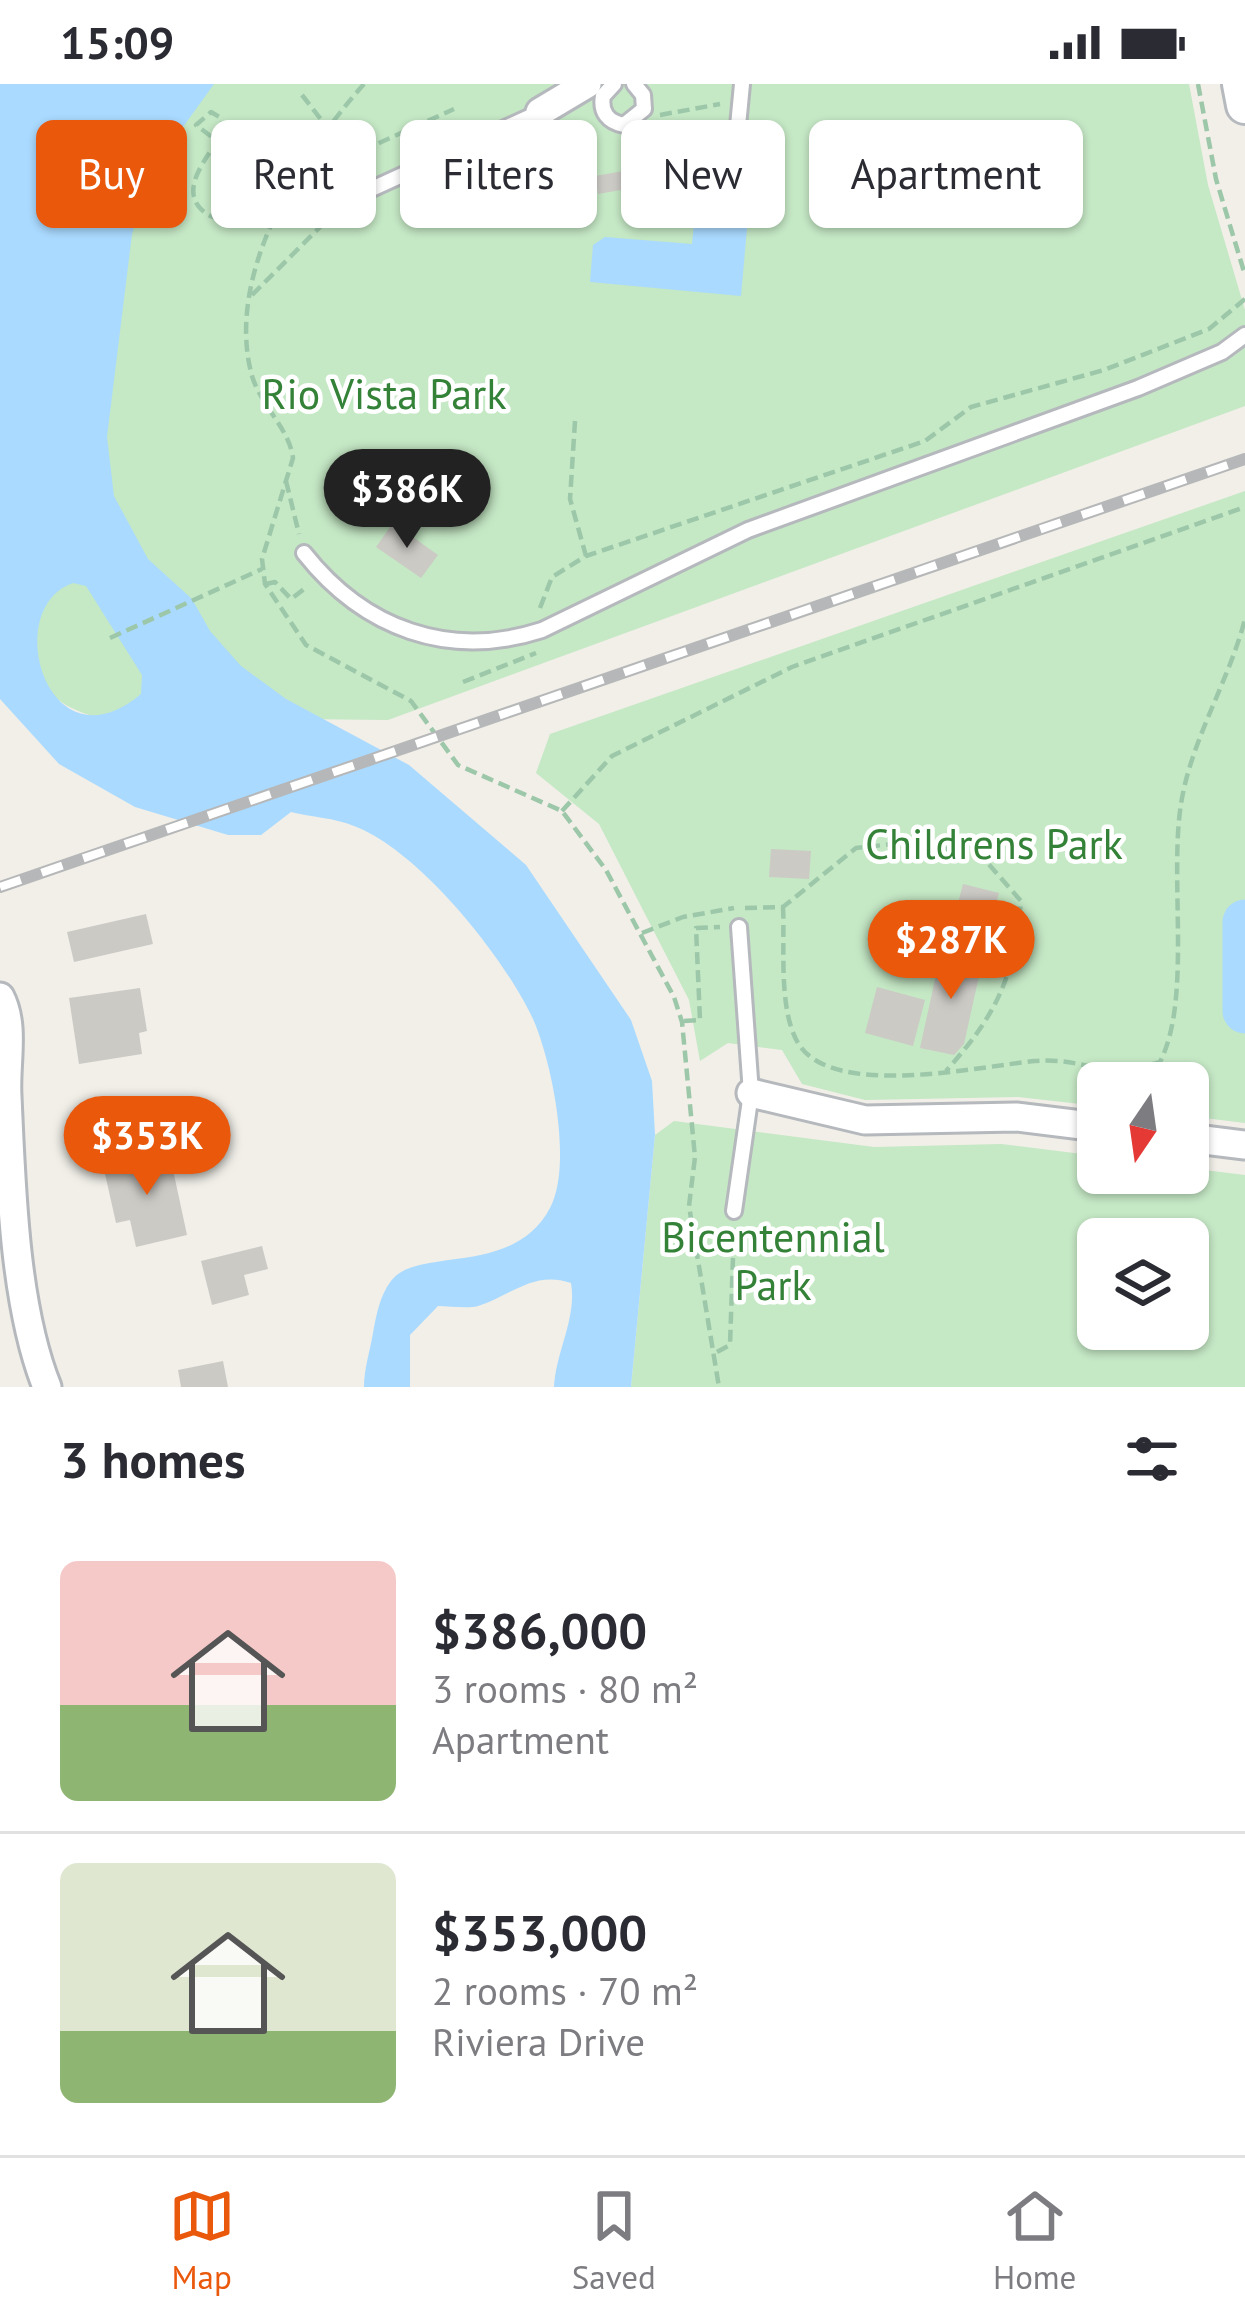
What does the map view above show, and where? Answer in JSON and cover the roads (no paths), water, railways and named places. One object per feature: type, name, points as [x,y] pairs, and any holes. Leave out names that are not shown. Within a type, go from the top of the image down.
[{"type":"street","points":[[1242,85],[1245,105]]},
{"type":"street","points":[[540,112],[598,87]]},
{"type":"street","points":[[0,997],[9,1015],[8,1125],[24,1288],[47,1387]]},
{"type":"street","points":[[751,1094],[865,1120],[1016,1117],[1077,1124]]},
{"type":"street","points":[[1209,1141],[1245,1145]]},
{"type":"lane","points":[[598,87],[603,110],[616,124],[636,121],[644,110],[644,94],[634,84]]},
{"type":"lane","points":[[740,120],[742,84]]},
{"type":"lane","points":[[376,187],[540,112]]},
{"type":"lane","points":[[304,553],[322,576],[402,632],[475,644],[507,641],[542,630],[748,530],[1138,388],[1222,352],[1245,335]]},
{"type":"lane","points":[[734,1211],[751,1094],[739,927]]},
{"type":"water","points":[[0,84],[214,84],[187,121],[36,120],[36,228],[134,228],[107,437],[114,496],[148,559],[192,599],[210,631],[241,666],[286,699],[409,765],[526,865],[631,1020],[652,1081],[655,1135],[631,1387],[554,1387],[571,1309],[571,1283],[545,1280],[478,1306],[438,1306],[410,1335],[410,1387],[364,1387],[377,1313],[391,1281],[421,1265],[490,1253],[513,1244],[534,1230],[550,1208],[557,1189],[560,1141],[553,1086],[533,1019],[481,937],[432,882],[379,839],[347,823],[291,812],[261,835],[228,835],[135,807],[59,764],[0,699]],"holes":[[[73,583],[86,586],[142,675],[141,694],[108,713],[80,714],[59,700],[44,678],[38,650],[40,622],[51,598]]]},
{"type":"water","points":[[693,228],[747,228],[741,296],[590,282],[593,245],[605,237],[692,244]]},
{"type":"waterway","points":[[1245,922],[1245,1011]]},
{"type":"railway","points":[[0,887],[1245,459]]},
{"type":"park label","name":"Rio Vista Park","points":[[384,394]]},
{"type":"park label","name":"Childrens Park","points":[[994,844]]},
{"type":"park label","name":"Bicentennial Park","points":[[773,1261]]}]
